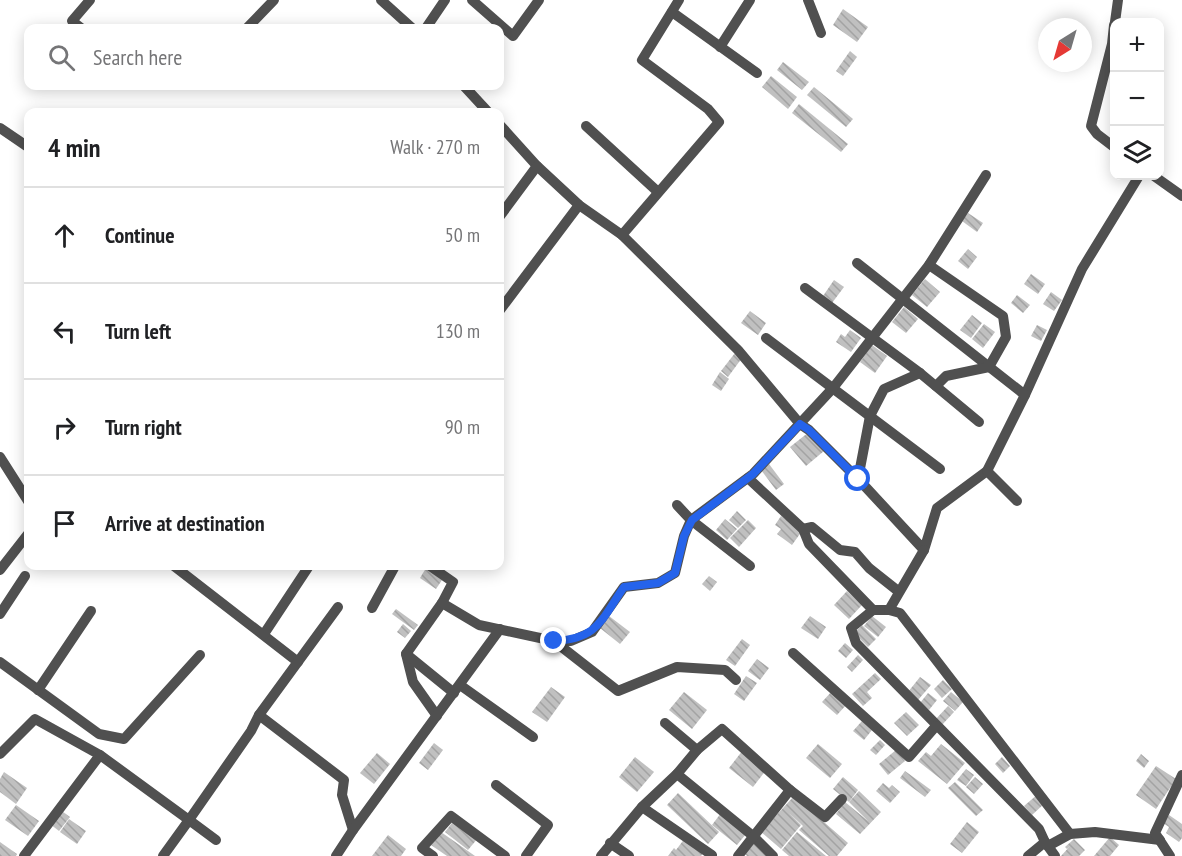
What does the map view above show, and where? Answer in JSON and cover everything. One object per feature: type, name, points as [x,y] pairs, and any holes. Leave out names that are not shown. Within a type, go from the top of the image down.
[{"type":"street","points":[[76,24],[72,21],[90,0]]},
{"type":"street","points":[[251,24],[274,0]]},
{"type":"street","points":[[381,0],[408,24]]},
{"type":"street","points":[[429,24],[445,0]]},
{"type":"street","points":[[472,0],[499,24]]},
{"type":"street","points":[[504,28],[513,36],[539,0]]},
{"type":"street","points":[[622,235],[718,122],[708,108],[642,60],[679,0]]},
{"type":"street","points":[[720,47],[750,0]]},
{"type":"street","points":[[808,0],[821,33]]},
{"type":"street","points":[[1116,18],[1118,0]]},
{"type":"street","points":[[672,12],[757,73]]},
{"type":"street","points":[[1110,52],[1091,126],[1110,144]]},
{"type":"street","points":[[468,90],[484,108]]},
{"type":"street","points":[[586,126],[658,192]]},
{"type":"street","points":[[0,128],[24,144]]},
{"type":"street","points":[[504,134],[579,205],[622,235],[738,350],[800,424],[809,430],[858,479],[924,550]]},
{"type":"street","points":[[504,211],[537,166]]},
{"type":"street","points":[[442,603],[479,625],[554,641],[571,640],[592,632],[624,587],[658,583],[675,573],[684,536],[692,520],[748,478],[833,388],[929,265],[986,175]]},
{"type":"street","points":[[889,610],[924,550],[937,508],[987,471],[1082,269],[1137,180]]},
{"type":"street","points":[[1160,180],[1182,196]]},
{"type":"street","points":[[504,305],[579,205]]},
{"type":"street","points":[[857,263],[1024,395]]},
{"type":"street","points":[[929,265],[1003,316],[1006,338],[989,367],[945,376],[936,386]]},
{"type":"street","points":[[805,288],[920,373],[979,422]]},
{"type":"street","points":[[766,338],[940,469]]},
{"type":"street","points":[[858,479],[870,416],[884,389],[920,373]]},
{"type":"street","points":[[0,457],[24,495]]},
{"type":"street","points":[[987,471],[1017,501]]},
{"type":"street","points":[[748,478],[803,530],[809,544],[873,610]]},
{"type":"street","points":[[677,505],[692,520],[750,566]]},
{"type":"street","points":[[803,530],[812,527],[840,550],[855,552],[869,568],[898,591]]},
{"type":"street","points":[[0,570],[24,539]]},
{"type":"street","points":[[179,570],[298,662]]},
{"type":"street","points":[[264,634],[304,570]]},
{"type":"street","points":[[372,608],[394,570]]},
{"type":"street","points":[[436,570],[453,582],[442,603],[406,654],[413,682],[437,716]]},
{"type":"street","points":[[0,614],[24,576]]},
{"type":"street","points":[[163,856],[251,731],[259,715],[338,607]]},
{"type":"street","points":[[1056,856],[1039,829],[856,643],[851,628],[873,610],[900,613],[1070,834]]},
{"type":"street","points":[[38,690],[91,611]]},
{"type":"street","points":[[336,856],[500,629]]},
{"type":"street","points":[[554,641],[618,691],[677,667],[725,670],[736,680]]},
{"type":"street","points":[[793,653],[909,757],[936,726]]},
{"type":"street","points":[[406,654],[533,737]]},
{"type":"street","points":[[0,662],[99,734],[124,739],[200,655]]},
{"type":"street","points":[[259,715],[344,780],[342,795],[353,830]]},
{"type":"street","points":[[0,754],[35,718],[100,755],[216,840]]},
{"type":"street","points":[[665,723],[697,750]]},
{"type":"street","points":[[601,856],[642,807],[677,774],[697,750],[722,729],[790,790],[825,817],[842,799]]},
{"type":"street","points":[[88,748],[99,734]]},
{"type":"street","points":[[24,856],[100,755]]},
{"type":"street","points":[[677,774],[753,836],[773,856]]},
{"type":"street","points":[[1170,856],[1155,832],[1179,792],[1182,775]]},
{"type":"street","points":[[496,785],[548,825],[526,856]]},
{"type":"street","points":[[738,856],[790,790]]},
{"type":"street","points":[[642,807],[712,855]]},
{"type":"street","points":[[433,856],[422,848],[451,816],[505,856]]},
{"type":"street","points":[[1028,856],[1047,844],[1070,834],[1095,832],[1160,840]]},
{"type":"street","points":[[610,843],[629,856]]},
{"type":"building","points":[[843,9],[868,27],[857,42],[833,25]]},
{"type":"building","points":[[850,51],[857,57],[843,76],[836,71]]},
{"type":"building","points":[[783,62],[809,82],[802,90],[777,70]]},
{"type":"building","points":[[771,76],[797,97],[788,109],[762,87]]},
{"type":"building","points":[[814,87],[853,119],[846,127],[807,95]]},
{"type":"building","points":[[799,104],[848,144],[841,152],[792,113]]},
{"type":"building","points":[[968,213],[983,223],[977,232],[962,221]]},
{"type":"building","points":[[968,249],[977,257],[968,269],[958,261]]},
{"type":"building","points":[[1031,274],[1045,284],[1038,294],[1024,284]]},
{"type":"building","points":[[925,279],[940,292],[927,307],[912,295]]},
{"type":"building","points":[[834,280],[844,287],[832,303],[823,296]]},
{"type":"building","points":[[1051,292],[1062,300],[1054,311],[1043,304]]},
{"type":"building","points":[[1017,295],[1030,305],[1023,313],[1011,303]]},
{"type":"building","points":[[904,307],[918,319],[906,333],[892,322]]},
{"type":"building","points":[[750,311],[766,323],[758,335],[741,323]]},
{"type":"building","points":[[972,315],[982,323],[971,338],[960,330]]},
{"type":"building","points":[[984,324],[995,332],[983,348],[972,339]]},
{"type":"building","points":[[1037,325],[1047,330],[1041,341],[1031,336]]},
{"type":"building","points":[[850,330],[861,338],[851,352],[836,342],[841,334],[845,337]]},
{"type":"building","points":[[872,345],[887,356],[875,373],[860,362]]},
{"type":"building","points":[[735,353],[742,358],[728,377],[721,371]]},
{"type":"building","points":[[720,372],[729,379],[721,391],[712,385]]},
{"type":"building","points":[[809,432],[824,451],[806,466],[790,447]]},
{"type":"building","points":[[769,464],[784,484],[776,490],[761,470]]},
{"type":"building","points":[[737,511],[746,520],[738,528],[729,520]]},
{"type":"building","points":[[781,516],[802,531],[792,545],[777,534],[781,529],[775,525]]},
{"type":"building","points":[[725,519],[737,529],[727,540],[716,530]]},
{"type":"building","points":[[748,520],[756,528],[739,547],[730,538]]},
{"type":"building","points":[[425,570],[429,570],[442,580],[436,589],[420,578]]},
{"type":"building","points":[[709,576],[717,582],[710,591],[702,584]]},
{"type":"building","points":[[847,591],[862,605],[849,619],[834,605]]},
{"type":"building","points":[[396,609],[418,625],[414,630],[392,614]]},
{"type":"building","points":[[609,616],[630,632],[620,644],[600,628]]},
{"type":"building","points":[[810,616],[826,627],[818,639],[801,628]]},
{"type":"building","points":[[872,616],[886,627],[878,637],[864,626]]},
{"type":"building","points":[[403,624],[411,631],[405,638],[397,632]]},
{"type":"building","points":[[862,625],[876,639],[868,647],[854,633]]},
{"type":"building","points":[[742,639],[750,645],[735,666],[726,660]]},
{"type":"building","points":[[845,643],[853,650],[846,658],[838,651]]},
{"type":"building","points":[[858,655],[863,660],[852,672],[847,667]]},
{"type":"building","points":[[757,659],[769,668],[760,680],[748,671]]},
{"type":"building","points":[[875,673],[881,679],[867,692],[872,698],[863,706],[852,694]]},
{"type":"building","points":[[746,676],[757,683],[744,701],[734,694]]},
{"type":"building","points":[[920,677],[931,685],[918,700],[908,692]]},
{"type":"building","points":[[943,680],[952,689],[942,698],[934,689]]},
{"type":"building","points":[[551,687],[565,697],[547,722],[532,712]]},
{"type":"building","points":[[833,690],[848,703],[837,715],[822,702]]},
{"type":"building","points":[[684,692],[707,710],[692,729],[669,710]]},
{"type":"building","points":[[951,692],[963,702],[955,711],[943,701]]},
{"type":"building","points":[[928,693],[937,700],[929,710],[920,703]]},
{"type":"building","points":[[948,706],[954,712],[941,726],[935,720]]},
{"type":"building","points":[[906,712],[919,725],[907,736],[894,723]]},
{"type":"building","points":[[862,721],[872,730],[864,740],[853,731]]},
{"type":"building","points":[[880,740],[885,745],[876,755],[870,750]]},
{"type":"building","points":[[434,743],[443,750],[428,770],[419,763]]},
{"type":"building","points":[[818,744],[842,764],[830,778],[806,758]]},
{"type":"building","points":[[941,744],[965,763],[947,784],[918,761],[926,752],[931,756]]},
{"type":"building","points":[[743,750],[767,769],[753,787],[729,768]]},
{"type":"building","points":[[896,750],[905,761],[888,775],[879,764]]},
{"type":"building","points":[[377,753],[390,764],[374,784],[360,773]]},
{"type":"building","points":[[1141,754],[1149,761],[1144,768],[1136,761]]},
{"type":"building","points":[[635,757],[654,772],[637,792],[619,777]]},
{"type":"building","points":[[1002,757],[1010,766],[1003,773],[995,764]]},
{"type":"building","points":[[1156,766],[1176,779],[1156,809],[1136,795]]},
{"type":"building","points":[[966,769],[974,775],[966,786],[957,780]]},
{"type":"building","points":[[905,771],[931,790],[925,797],[900,778]]},
{"type":"building","points":[[4,772],[27,788],[16,804],[0,792],[0,779]]},
{"type":"building","points":[[843,777],[858,790],[849,802],[833,789]]},
{"type":"building","points":[[975,777],[983,784],[974,794],[966,787]]},
{"type":"building","points":[[955,782],[983,810],[976,816],[948,788]]},
{"type":"building","points":[[883,783],[889,788],[892,785],[900,792],[890,803],[876,791]]},
{"type":"building","points":[[859,791],[881,812],[860,834],[836,814],[845,802],[868,821],[849,802]]},
{"type":"building","points":[[678,793],[719,832],[708,844],[667,805]]},
{"type":"building","points":[[1038,794],[1045,803],[1032,815],[1024,806]]},
{"type":"building","points":[[794,796],[848,843],[837,856],[829,856],[799,830],[803,826],[789,813],[801,825],[781,849],[761,832]]},
{"type":"building","points":[[16,805],[39,821],[28,836],[5,820]]},
{"type":"building","points":[[59,809],[70,817],[59,831],[49,823]]},
{"type":"building","points":[[721,813],[746,834],[737,845],[712,825]]},
{"type":"building","points":[[1169,815],[1182,824],[1182,838],[1179,842],[1166,833],[1169,827],[1163,823]]},
{"type":"building","points":[[69,819],[86,831],[77,844],[60,832]]},
{"type":"building","points":[[455,819],[478,838],[468,850],[445,832]]},
{"type":"building","points":[[967,822],[979,832],[962,853],[950,844]]},
{"type":"building","points":[[441,832],[475,856],[447,856],[431,845]]},
{"type":"building","points":[[797,832],[826,856],[789,856],[782,850]]},
{"type":"building","points":[[388,835],[406,849],[401,856],[372,856]]},
{"type":"building","points":[[1110,837],[1119,845],[1110,856],[1094,856]]},
{"type":"building","points":[[685,838],[704,852],[701,856],[668,856],[674,848],[676,850]]},
{"type":"building","points":[[1074,839],[1085,850],[1079,856],[1061,856],[1071,845],[1067,849],[1065,847]]},
{"type":"building","points":[[0,842],[17,854],[16,856],[0,856]]},
{"type":"building","points":[[754,843],[770,856],[747,856],[745,854]]},
{"type":"route","points":[[554,641],[571,640],[592,632],[624,587],[658,583],[675,573],[684,536],[692,520],[753,474],[800,424],[809,430],[858,479]]}]
